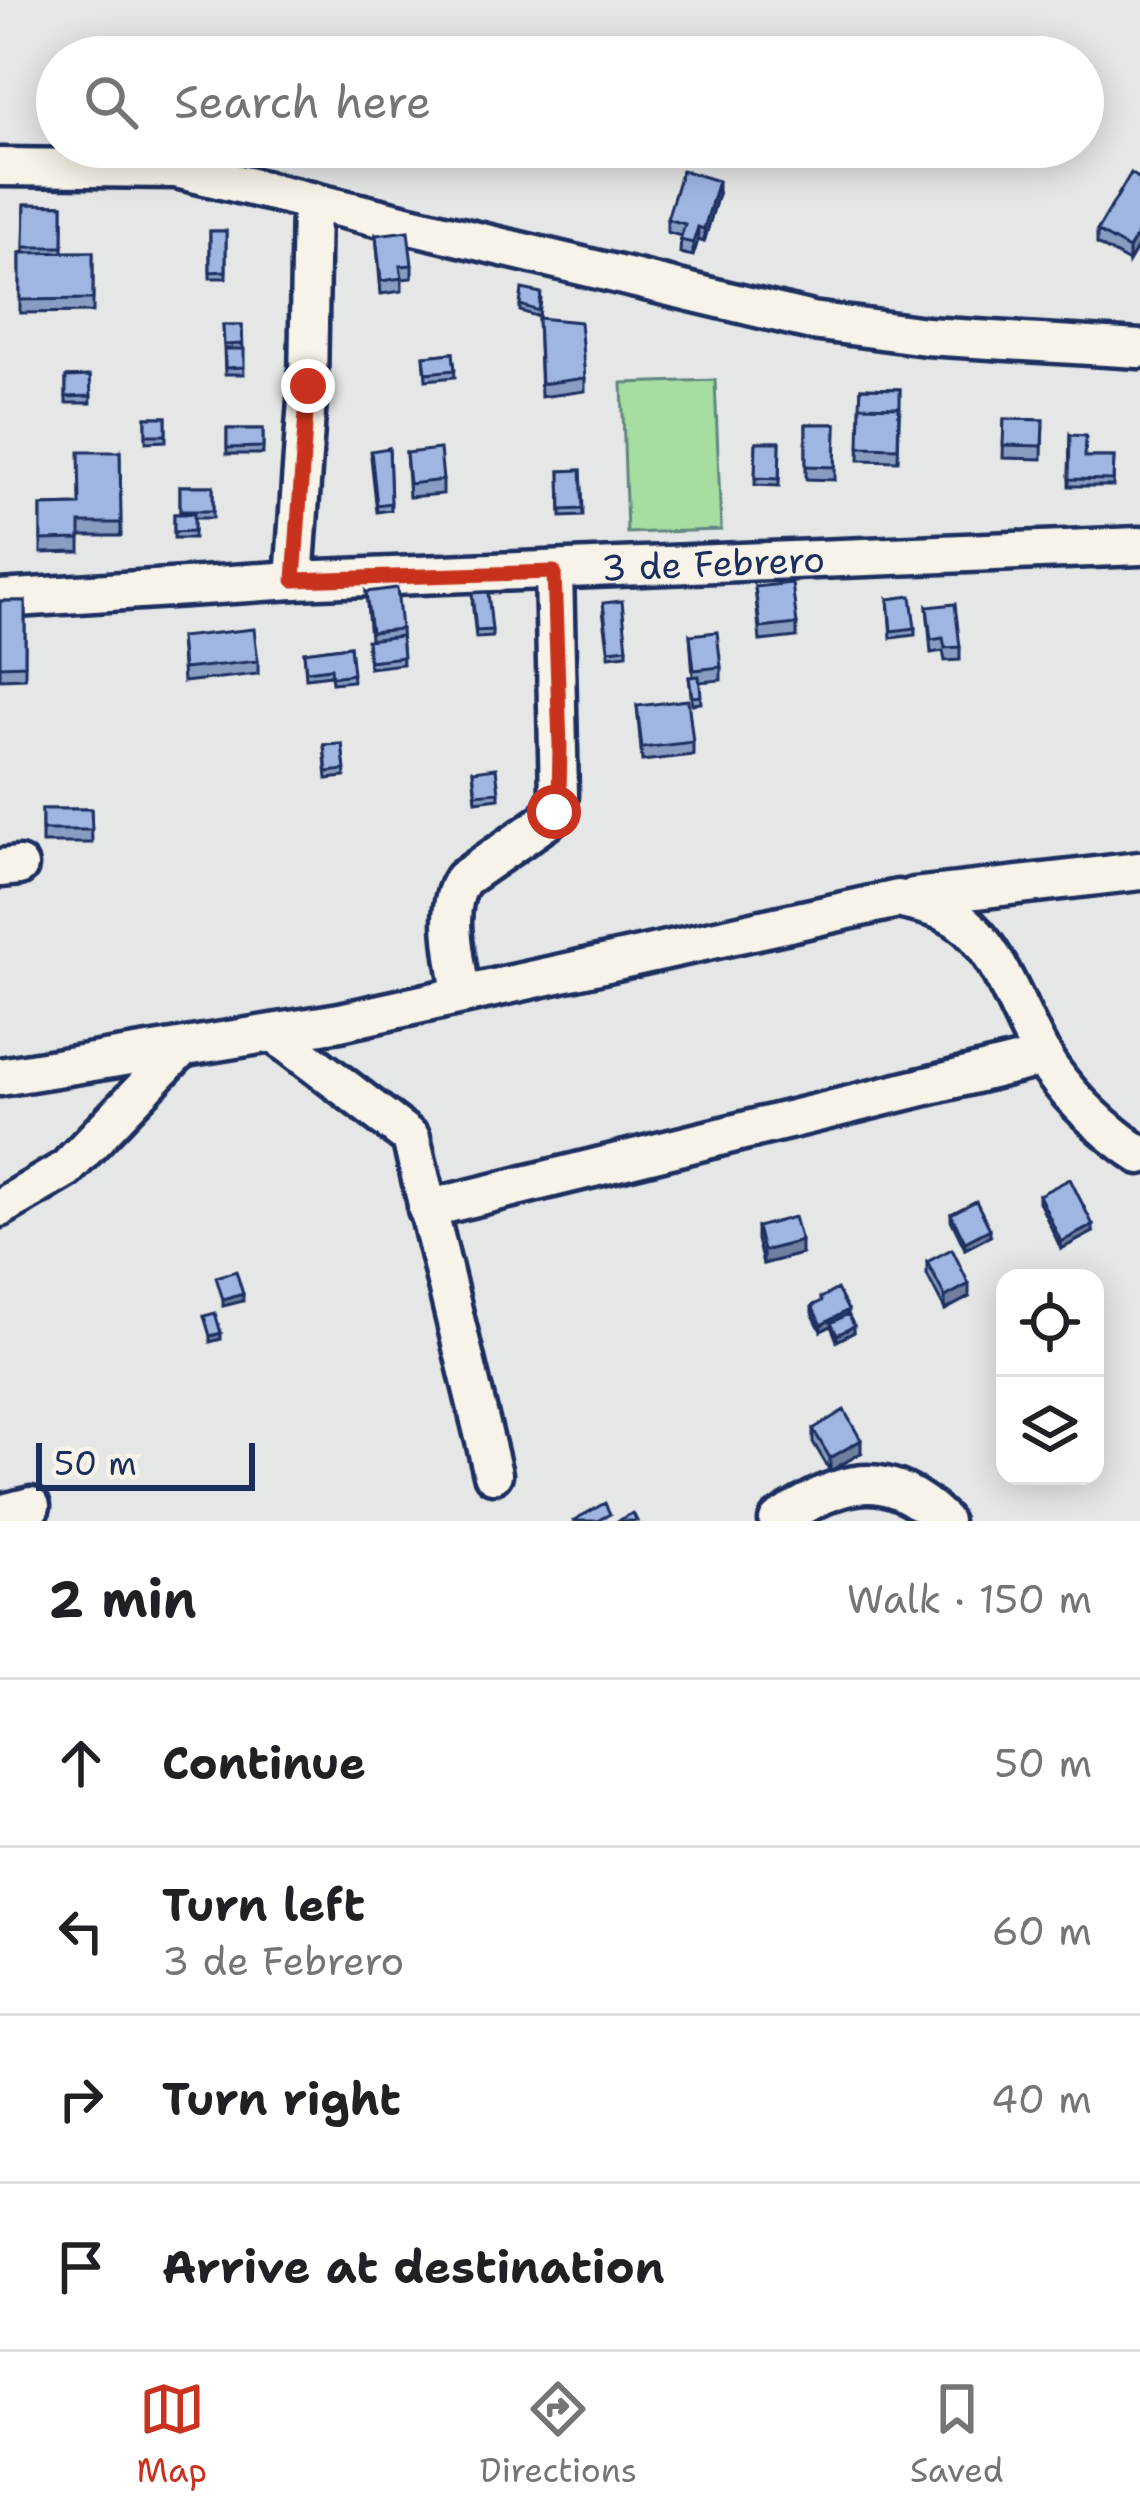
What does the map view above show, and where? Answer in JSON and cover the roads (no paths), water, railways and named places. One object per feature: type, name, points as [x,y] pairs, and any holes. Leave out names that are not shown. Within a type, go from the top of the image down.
[{"type":"street","points":[[0,167],[36,167]]},
{"type":"street","points":[[88,168],[176,169],[812,321],[926,336],[1140,349]]},
{"type":"street","points":[[294,580],[308,386],[311,201]]},
{"type":"street","name":"3 de Febrero","points":[[0,599],[294,580],[1140,546]]},
{"type":"street","points":[[460,995],[454,893],[463,879],[548,820],[559,796],[554,572]]},
{"type":"street","points":[[0,1077],[273,1033],[898,899],[1140,871]]},
{"type":"street","points":[[898,899],[962,921],[982,944],[1053,1072],[1113,1136],[1140,1155]]},
{"type":"street","points":[[273,1033],[411,1138],[493,1474]]},
{"type":"street","points":[[0,1208],[66,1169],[180,1050]]},
{"type":"street","points":[[427,1209],[1044,1057]]},
{"type":"street","points":[[778,1521],[811,1499],[867,1481],[917,1496],[943,1521]]}]
